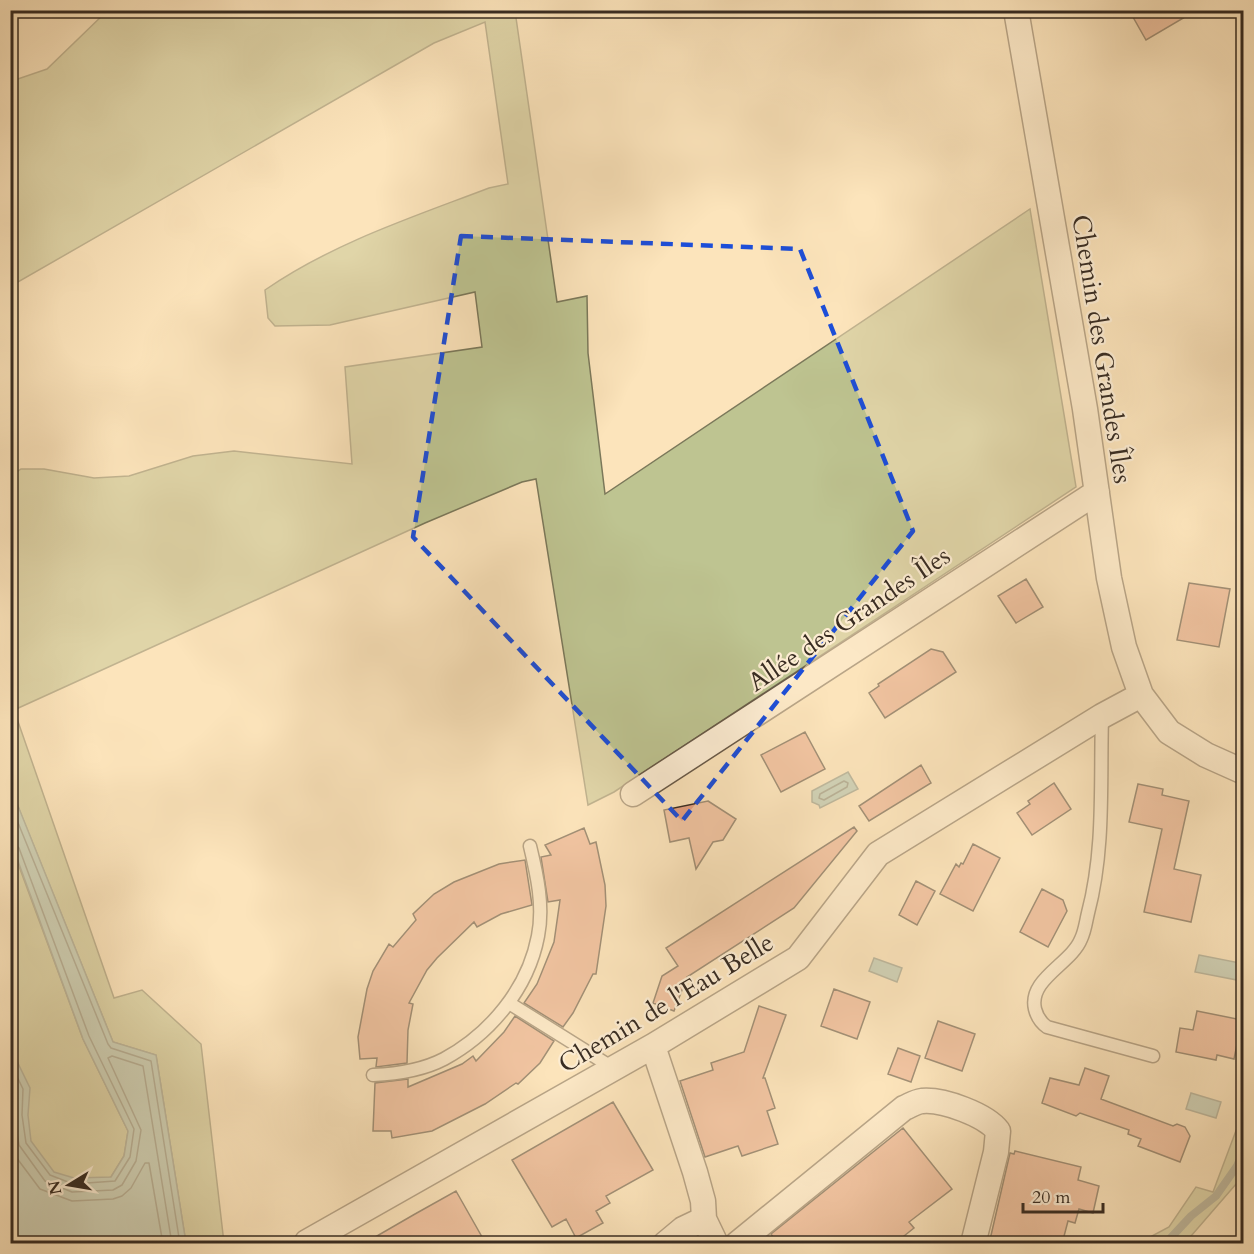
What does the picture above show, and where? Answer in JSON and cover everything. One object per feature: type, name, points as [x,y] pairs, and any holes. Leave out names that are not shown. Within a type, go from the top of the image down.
[{"type":"street","name":"Chemin des Grandes Îles","points":[[1016,10],[1085,410],[1116,617],[1124,647],[1141,695],[1169,732],[1206,755],[1244,772]]},
{"type":"street","name":"Allée des Grandes Îles","points":[[633,794],[1097,492]]},
{"type":"street","name":"Chemin de l'Eau Belle","points":[[307,1242],[653,1046],[798,958],[878,854],[1102,716],[1141,695]]},
{"type":"street","points":[[653,1046],[695,1172],[703,1201],[704,1219],[716,1244]]},
{"type":"street","points":[[737,1244],[904,1108],[914,1102],[925,1101],[946,1104],[983,1117],[998,1131],[996,1152],[973,1244]]},
{"type":"street","points":[[665,1244],[683,1229],[704,1219]]},
{"type":"lane","points":[[1102,716],[1099,861],[1092,901],[1081,940],[1073,954],[1042,982],[1035,993],[1034,1005],[1041,1023],[1047,1027],[1153,1056]]},
{"type":"lane","points":[[373,1075],[404,1072],[442,1060],[480,1034],[508,1003],[528,966],[538,937],[540,906],[530,846]]},
{"type":"lane","points":[[508,1003],[613,1068]]},
{"type":"highlighted area","points":[[461,236],[800,249],[913,531],[682,821],[413,537]]},
{"type":"green space","points":[[107,11],[515,11],[557,302],[587,296],[588,353],[605,494],[1030,209],[1076,487],[614,792],[588,805],[536,479],[522,482],[425,523],[14,710],[114,998],[142,990],[201,1044],[224,1243],[186,1243],[156,1055],[113,1042],[11,792],[11,476],[21,469],[44,469],[94,478],[129,476],[193,456],[234,451],[352,464],[345,367],[482,347],[475,292],[330,325],[275,326],[268,318],[265,290],[318,258],[374,232],[489,188],[508,184],[485,22],[434,43],[11,286],[10,79],[15,80],[47,69]]},
{"type":"green space","points":[[10,842],[83,1039],[128,1131],[124,1156],[111,1177],[11,1215]]},
{"type":"green space","points":[[1243,1112],[1243,1176],[1185,1243],[1139,1243],[1169,1227],[1196,1187],[1213,1192]]},
{"type":"water","points":[[848,772],[858,789],[820,808],[812,802],[812,791]]},
{"type":"water","points":[[12,791],[113,1042],[156,1055],[186,1243],[11,1243],[11,1049],[30,1088],[28,1115],[31,1141],[54,1172],[74,1178],[111,1177],[124,1156],[128,1131],[83,1039],[11,842],[10,792]]},
{"type":"water","points":[[1199,955],[1240,963],[1237,980],[1195,972]]},
{"type":"water","points":[[874,958],[902,968],[897,982],[869,971]]},
{"type":"water","points":[[1191,1093],[1221,1102],[1216,1118],[1186,1109]]},
{"type":"building","points":[[1129,10],[1197,10],[1146,40]]},
{"type":"building","points":[[1026,579],[1043,607],[1016,623],[998,596]]},
{"type":"building","points":[[1189,583],[1230,589],[1219,647],[1177,640]]},
{"type":"building","points":[[931,649],[943,652],[956,672],[885,718],[869,693],[879,686],[878,684]]},
{"type":"building","points":[[805,732],[825,769],[781,792],[761,755]]},
{"type":"building","points":[[921,765],[931,783],[869,821],[859,806]]},
{"type":"building","points":[[1054,783],[1071,809],[1032,835],[1017,813],[1030,804],[1028,801]]},
{"type":"building","points":[[1138,784],[1163,789],[1162,795],[1189,801],[1174,869],[1201,875],[1191,922],[1144,912],[1162,829],[1129,822]]},
{"type":"building","points":[[708,801],[736,819],[723,840],[713,842],[696,869],[689,838],[670,842],[664,810]]},
{"type":"building","points":[[854,827],[857,831],[794,908],[687,977],[674,1011],[653,1003],[662,976],[678,966],[666,948]]},
{"type":"building","points":[[584,828],[590,844],[596,842],[605,885],[606,906],[596,974],[593,974],[573,1013],[563,1027],[524,1003],[537,984],[554,942],[560,900],[548,902],[541,857],[551,855],[545,845]]},
{"type":"building","points":[[973,844],[1000,858],[973,911],[940,894],[956,864],[959,867],[961,863],[963,864]]},
{"type":"building","points":[[525,860],[532,905],[501,914],[477,927],[474,922],[427,970],[409,1003],[413,1004],[408,1030],[407,1063],[376,1067],[377,1058],[360,1059],[358,1037],[367,989],[373,971],[389,944],[393,947],[416,920],[413,914],[434,894],[454,882],[499,864]]},
{"type":"building","points":[[916,881],[935,891],[917,925],[899,915]]},
{"type":"building","points":[[1042,889],[1063,900],[1067,911],[1048,947],[1020,932]]},
{"type":"building","points":[[834,989],[870,1002],[857,1039],[821,1026]]},
{"type":"building","points":[[759,1006],[786,1015],[763,1078],[765,1078],[775,1108],[767,1111],[778,1144],[742,1156],[738,1146],[705,1157],[680,1081],[713,1070],[711,1063],[744,1052]]},
{"type":"building","points":[[1197,1011],[1242,1020],[1234,1059],[1217,1055],[1216,1060],[1176,1052],[1180,1028],[1193,1030]]},
{"type":"building","points":[[515,1016],[554,1041],[540,1063],[518,1084],[516,1083],[485,1104],[432,1131],[392,1138],[391,1131],[373,1131],[375,1083],[408,1079],[408,1087],[462,1064],[473,1056],[476,1061],[504,1032]]},
{"type":"building","points":[[938,1021],[975,1034],[962,1071],[925,1058]]},
{"type":"building","points":[[898,1048],[920,1056],[911,1082],[888,1074]]},
{"type":"building","points":[[1085,1068],[1109,1076],[1101,1099],[1173,1126],[1177,1124],[1185,1127],[1190,1136],[1180,1162],[1138,1146],[1141,1139],[1128,1134],[1129,1130],[1080,1113],[1076,1116],[1042,1103],[1050,1078],[1079,1085]]},
{"type":"building","points":[[613,1102],[653,1170],[606,1196],[610,1203],[596,1211],[603,1223],[576,1238],[566,1219],[552,1227],[512,1160]]},
{"type":"building","points":[[903,1128],[952,1189],[909,1222],[914,1228],[894,1244],[778,1244],[771,1234]]},
{"type":"building","points":[[1015,1151],[1081,1167],[1078,1180],[1099,1186],[1093,1213],[1079,1209],[1075,1223],[1068,1221],[1062,1244],[989,1244],[1010,1153],[1014,1154]]},
{"type":"building","points":[[456,1191],[486,1244],[363,1244],[415,1214]]},
{"type":"waterway","points":[[1165,1244],[1191,1216],[1216,1196],[1237,1166],[1244,1150]]}]
